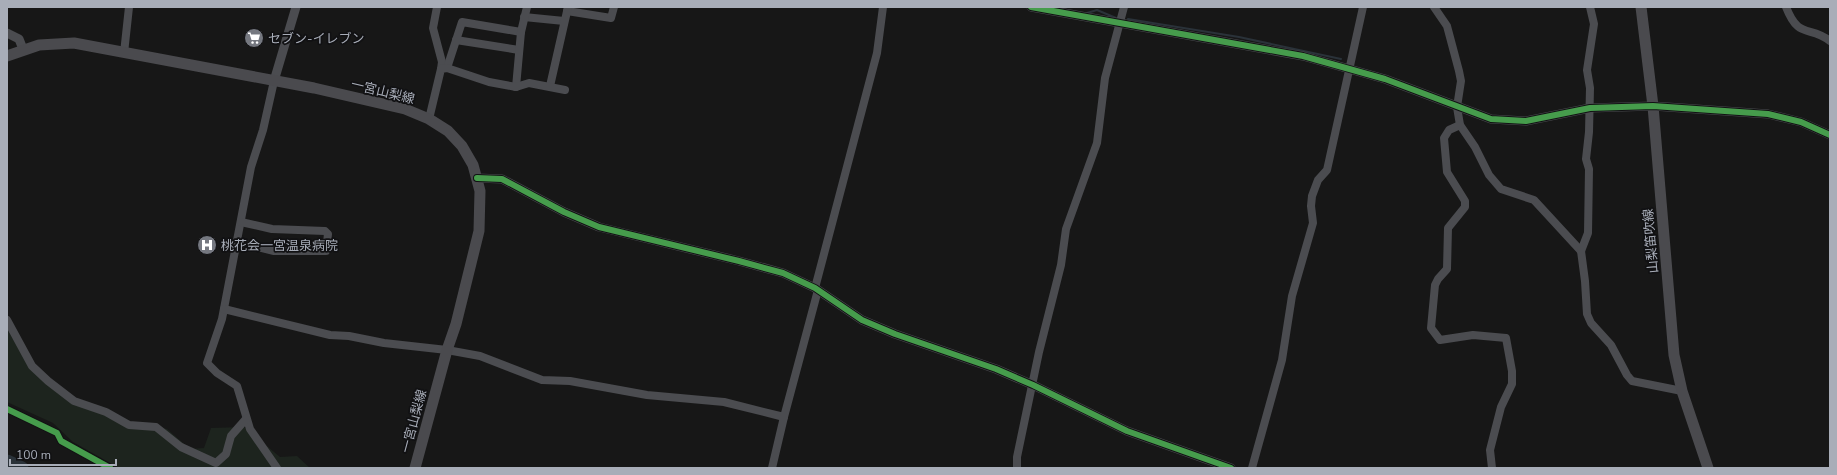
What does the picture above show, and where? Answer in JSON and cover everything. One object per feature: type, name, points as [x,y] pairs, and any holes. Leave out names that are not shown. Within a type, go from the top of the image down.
[{"type":"main road","name":"山梨笛吹線","points":[[1641,7],[1653,106],[1674,355],[1682,391],[1708,468]]},
{"type":"main road","name":"一宮山梨線","points":[[7,56],[23,49],[56,42],[74,43],[314,88],[405,109],[428,119],[448,131],[469,156],[477,178],[480,202],[479,231],[456,324],[447,350],[416,464]]},
{"type":"street","points":[[124,53],[129,7]]},
{"type":"street","points":[[277,468],[253,434],[246,419],[237,386],[216,373],[207,363],[224,309],[251,167],[263,130],[274,81],[296,7]]},
{"type":"street","points":[[437,7],[433,28],[444,68]]},
{"type":"street","points":[[516,87],[521,32],[527,7]]},
{"type":"street","points":[[550,86],[568,9],[611,18],[614,7]]},
{"type":"street","points":[[772,468],[817,289],[833,214],[877,53],[883,7]]},
{"type":"street","points":[[1030,7],[1249,45],[1303,56],[1350,68],[1421,92],[1491,119],[1510,121],[1538,120],[1577,109],[1653,106],[1768,114],[1802,122],[1830,135]]},
{"type":"street","points":[[1017,468],[1017,457],[1039,352],[1061,265],[1066,229],[1097,143],[1105,78],[1124,7]]},
{"type":"street","points":[[1252,468],[1282,360],[1292,296],[1313,223],[1311,206],[1312,196],[1318,180],[1327,170],[1335,125],[1350,68],[1363,7]]},
{"type":"street","points":[[1434,7],[1446,26],[1459,70],[1461,81],[1457,107],[1460,125],[1475,146],[1489,175],[1501,189],[1534,200],[1581,250]]},
{"type":"street","points":[[1590,7],[1594,24],[1587,70],[1590,88],[1586,159],[1589,169],[1588,233],[1581,250],[1587,314],[1591,323],[1611,345],[1626,375],[1633,381],[1682,391]]},
{"type":"street","points":[[1786,7],[1795,25],[1808,32],[1823,35],[1830,41]]},
{"type":"street","points":[[524,16],[564,21]]},
{"type":"street","points":[[428,119],[444,68],[462,22],[521,32]]},
{"type":"street","points":[[7,33],[19,39],[23,49]]},
{"type":"street","points":[[456,40],[519,50]]},
{"type":"street","points":[[444,68],[489,82],[516,87],[529,83],[565,90]]},
{"type":"street","points":[[1460,125],[1449,130],[1444,138],[1448,172],[1465,201],[1465,207],[1448,228],[1447,269],[1435,285],[1431,328],[1440,340],[1473,335],[1506,338],[1512,384],[1501,407],[1490,450],[1492,468]]},
{"type":"street","points":[[477,178],[502,179],[564,212],[599,227],[783,273],[817,289],[862,320],[895,334],[996,369],[1033,385],[1127,431],[1219,466],[1231,468]]},
{"type":"street","points":[[236,242],[274,251],[326,251],[328,234],[325,231],[272,229],[241,222]]},
{"type":"street","points":[[224,309],[330,335],[349,336],[384,343],[447,350],[492,360],[511,369],[542,380],[570,382],[647,395],[724,402],[784,417]]},
{"type":"street","points":[[7,320],[32,366],[48,382],[74,401],[106,412],[129,425],[156,427],[181,447],[216,462],[226,454],[231,436],[246,419]]},
{"type":"street","points":[[408,468],[416,464]]},
{"type":"shaded area","points":[[7,329],[26,361],[57,393],[130,422],[167,429],[190,449],[204,448],[211,428],[244,427],[280,457],[297,456],[310,468],[119,468],[73,442],[53,423],[7,402]]},
{"type":"waterway","points":[[1087,13],[1097,10],[1116,18]]},
{"type":"waterway","points":[[1128,19],[1239,37],[1341,59]]},
{"type":"waterway","points":[[7,461],[22,468]]},
{"type":"cycle path","points":[[1031,7],[1303,56],[1385,79],[1491,119],[1526,121],[1590,108],[1653,106],[1768,114],[1801,122],[1830,135]]},
{"type":"cycle path","points":[[477,178],[502,179],[564,212],[599,227],[783,273],[815,288],[862,320],[895,334],[996,369],[1033,385],[1127,431],[1231,468]]},
{"type":"cycle path","points":[[7,409],[57,433],[61,441],[110,468]]},
{"type":"place","name":"セブン-イレブン","points":[[254,38]]},
{"type":"place","name":"桃花会一宮温泉病院","points":[[207,245]]}]
